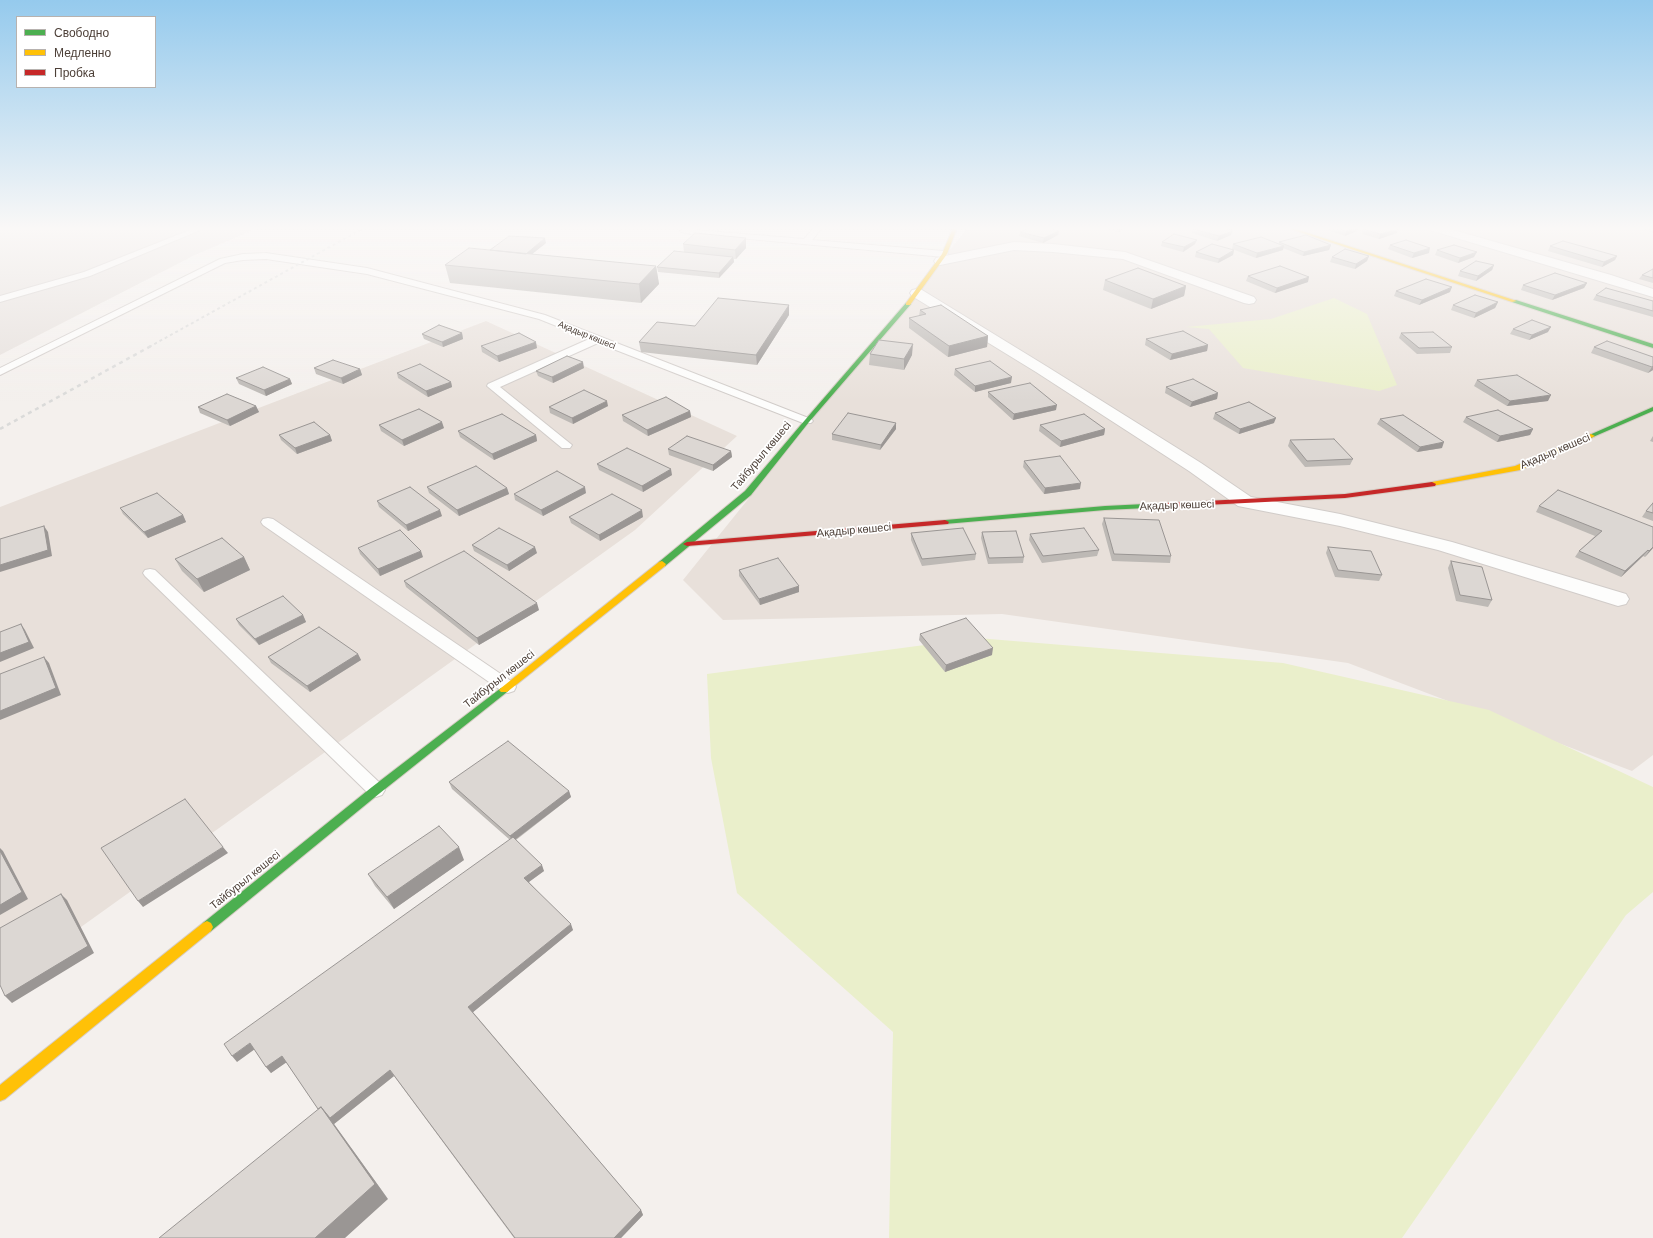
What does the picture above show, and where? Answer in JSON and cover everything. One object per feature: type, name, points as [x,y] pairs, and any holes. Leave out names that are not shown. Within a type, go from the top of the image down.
[{"type":"street","name":"Тайбурыл көшесі","points":[[0,1094],[376,790],[687,544],[748,493],[807,421],[923,286]]},
{"type":"street","points":[[1209,286],[1249,300]]},
{"type":"street","points":[[1467,286],[1653,346]]},
{"type":"street","points":[[1630,286],[1653,293]]},
{"type":"street","points":[[917,294],[1041,369],[1195,467],[1245,502],[1340,520],[1445,546],[1618,599]]},
{"type":"street","name":"Ақадыр көшесі","points":[[687,544],[1105,508],[1345,496],[1422,486],[1517,468],[1653,409]]},
{"type":"lane","points":[[0,299],[46,286]]},
{"type":"lane","name":"Ақадыр көшесі","points":[[0,372],[171,286]]},
{"type":"lane","name":"Ақадыр көшесі","points":[[426,286],[542,317],[807,421]]},
{"type":"lane","points":[[566,445],[492,386],[598,339]]},
{"type":"lane","points":[[268,522],[508,687]]},
{"type":"lane","points":[[150,573],[376,790]]},
{"type":"shaded area","points":[[0,286],[135,286],[0,355]]},
{"type":"shaded area","points":[[920,286],[1653,286],[1653,755],[1632,771],[1348,663],[1002,614],[723,620],[683,580]]},
{"type":"shaded area","points":[[486,321],[737,436],[635,530],[0,985],[0,507]]},
{"type":"green space","points":[[1334,298],[1367,314],[1397,385],[1379,391],[1243,368],[1209,329],[1186,327],[1271,319]]},
{"type":"green space","points":[[977,638],[1283,663],[1489,710],[1653,787],[1653,892],[1626,915],[1402,1238],[889,1238],[893,1032],[737,893],[711,758],[707,674]]},
{"type":"building","points":[[1120,286],[1186,286],[1153,299]]},
{"type":"building","points":[[1272,286],[1283,286],[1277,288]]},
{"type":"building","points":[[1409,286],[1452,287],[1422,300],[1396,291]]},
{"type":"building","points":[[1525,286],[1580,286],[1555,295]]},
{"type":"building","points":[[1606,288],[1653,301],[1653,311],[1596,295]]},
{"type":"building","points":[[1475,295],[1498,302],[1476,313],[1453,305]]},
{"type":"building","points":[[718,298],[789,305],[756,355],[639,342],[657,322],[695,326]]},
{"type":"building","points":[[941,305],[988,336],[949,346],[909,318],[926,314],[920,310]]},
{"type":"building","points":[[1532,320],[1551,327],[1532,335],[1513,329]]},
{"type":"building","points":[[439,325],[462,333],[442,342],[422,334]]},
{"type":"building","points":[[1183,331],[1208,345],[1172,354],[1146,339]]},
{"type":"building","points":[[1433,332],[1452,347],[1419,348],[1401,333]]},
{"type":"building","points":[[519,333],[536,342],[497,356],[481,346]]},
{"type":"building","points":[[879,340],[913,344],[904,359],[870,354]]},
{"type":"building","points":[[1607,341],[1653,357],[1653,366],[1652,367],[1594,347]]},
{"type":"building","points":[[567,356],[583,362],[552,377],[536,371]]},
{"type":"building","points":[[333,360],[360,369],[341,378],[314,368]]},
{"type":"building","points":[[990,361],[1012,377],[975,386],[955,369]]},
{"type":"building","points":[[420,364],[451,382],[426,391],[397,373]]},
{"type":"building","points":[[263,367],[290,379],[264,390],[236,378]]},
{"type":"building","points":[[1517,375],[1551,395],[1510,401],[1477,380]]},
{"type":"building","points":[[1193,379],[1218,393],[1192,402],[1166,387]]},
{"type":"building","points":[[1030,383],[1057,405],[1014,414],[988,392]]},
{"type":"building","points":[[584,390],[607,401],[572,418],[549,407]]},
{"type":"building","points":[[227,394],[256,406],[227,420],[198,407]]},
{"type":"building","points":[[666,397],[690,411],[647,430],[622,415]]},
{"type":"building","points":[[1249,402],[1276,418],[1240,429],[1215,413]]},
{"type":"building","points":[[419,409],[442,422],[402,440],[379,425]]},
{"type":"building","points":[[1498,410],[1533,429],[1500,436],[1466,417]]},
{"type":"building","points":[[848,413],[896,423],[881,445],[832,434]]},
{"type":"building","points":[[502,414],[536,435],[492,454],[458,431]]},
{"type":"building","points":[[1084,414],[1105,429],[1061,441],[1040,425]]},
{"type":"building","points":[[1403,415],[1444,442],[1420,447],[1380,419]]},
{"type":"building","points":[[314,422],[330,435],[295,448],[279,435]]},
{"type":"building","points":[[687,436],[731,451],[713,465],[668,449]]},
{"type":"building","points":[[1334,439],[1353,459],[1307,461],[1290,440]]},
{"type":"building","points":[[627,448],[671,469],[642,486],[597,464]]},
{"type":"building","points":[[1060,456],[1081,483],[1045,488],[1024,461]]},
{"type":"building","points":[[476,466],[507,488],[457,510],[427,487]]},
{"type":"building","points":[[557,471],[585,487],[541,510],[514,494]]},
{"type":"building","points":[[410,487],[440,510],[406,525],[377,501]]},
{"type":"building","points":[[1558,490],[1653,527],[1653,547],[1625,571],[1579,551],[1602,531],[1539,506]]},
{"type":"building","points":[[157,493],[183,515],[144,532],[120,508]]},
{"type":"building","points":[[612,494],[642,510],[599,535],[569,517]]},
{"type":"building","points":[[1653,503],[1653,513],[1646,511]]},
{"type":"building","points":[[1104,518],[1159,520],[1171,556],[1114,554]]},
{"type":"building","points":[[44,526],[48,550],[0,565],[0,539]]},
{"type":"building","points":[[499,528],[535,547],[507,565],[472,545]]},
{"type":"building","points":[[963,528],[976,554],[922,559],[911,533]]},
{"type":"building","points":[[1084,528],[1099,550],[1043,556],[1030,534]]},
{"type":"building","points":[[400,530],[421,551],[378,569],[358,548]]},
{"type":"building","points":[[1016,531],[1024,557],[989,558],[982,532]]},
{"type":"building","points":[[222,538],[244,557],[197,579],[175,559]]},
{"type":"building","points":[[1328,547],[1371,551],[1382,575],[1338,570]]},
{"type":"building","points":[[464,551],[537,603],[477,638],[404,581]]},
{"type":"building","points":[[778,558],[799,586],[759,599],[739,570]]},
{"type":"building","points":[[1451,561],[1482,567],[1492,600],[1460,595]]},
{"type":"building","points":[[283,596],[303,615],[255,639],[236,619]]},
{"type":"building","points":[[966,618],[993,648],[946,665],[920,634]]},
{"type":"building","points":[[21,624],[29,642],[0,653],[0,632]]},
{"type":"building","points":[[319,627],[358,654],[307,686],[268,657]]},
{"type":"building","points":[[44,657],[56,688],[0,711],[0,674]]},
{"type":"building","points":[[508,741],[569,791],[510,836],[449,782]]},
{"type":"building","points":[[185,799],[223,847],[138,901],[101,848]]},
{"type":"building","points":[[439,826],[459,847],[387,897],[368,874]]},
{"type":"building","points":[[513,837],[542,865],[524,878],[571,924],[468,1007],[641,1210],[614,1238],[515,1238],[390,1070],[330,1118],[321,1107],[318,1109],[282,1056],[266,1067],[250,1043],[232,1056],[224,1044]]},
{"type":"building","points":[[0,851],[22,892],[0,905]]},
{"type":"building","points":[[61,894],[88,946],[5,996],[0,985],[0,928]]},
{"type":"building","points":[[321,1107],[375,1184],[315,1238],[159,1238]]},
{"type":"railway","points":[[149,347],[260,286]]},
{"type":"railway","points":[[0,429],[151,346]]},
{"type":"traffic: fast","points":[[1514,301],[1653,346]]},
{"type":"traffic: fast","points":[[662,564],[748,493],[807,421],[908,304]]},
{"type":"traffic: fast","points":[[1591,436],[1653,409]]},
{"type":"traffic: fast","points":[[945,522],[1105,508],[1165,505]]},
{"type":"traffic: fast","points":[[207,927],[376,790],[504,690]]},
{"type":"traffic: slow","points":[[908,304],[921,286]]},
{"type":"traffic: slow","points":[[1467,286],[1514,301]]},
{"type":"traffic: slow","points":[[1432,484],[1517,468],[1591,436]]},
{"type":"traffic: slow","points":[[504,690],[662,564]]},
{"type":"traffic: slow","points":[[0,1094],[207,927]]},
{"type":"traffic: jam","points":[[1165,505],[1345,496],[1432,484]]},
{"type":"traffic: jam","points":[[687,544],[945,522]]}]
